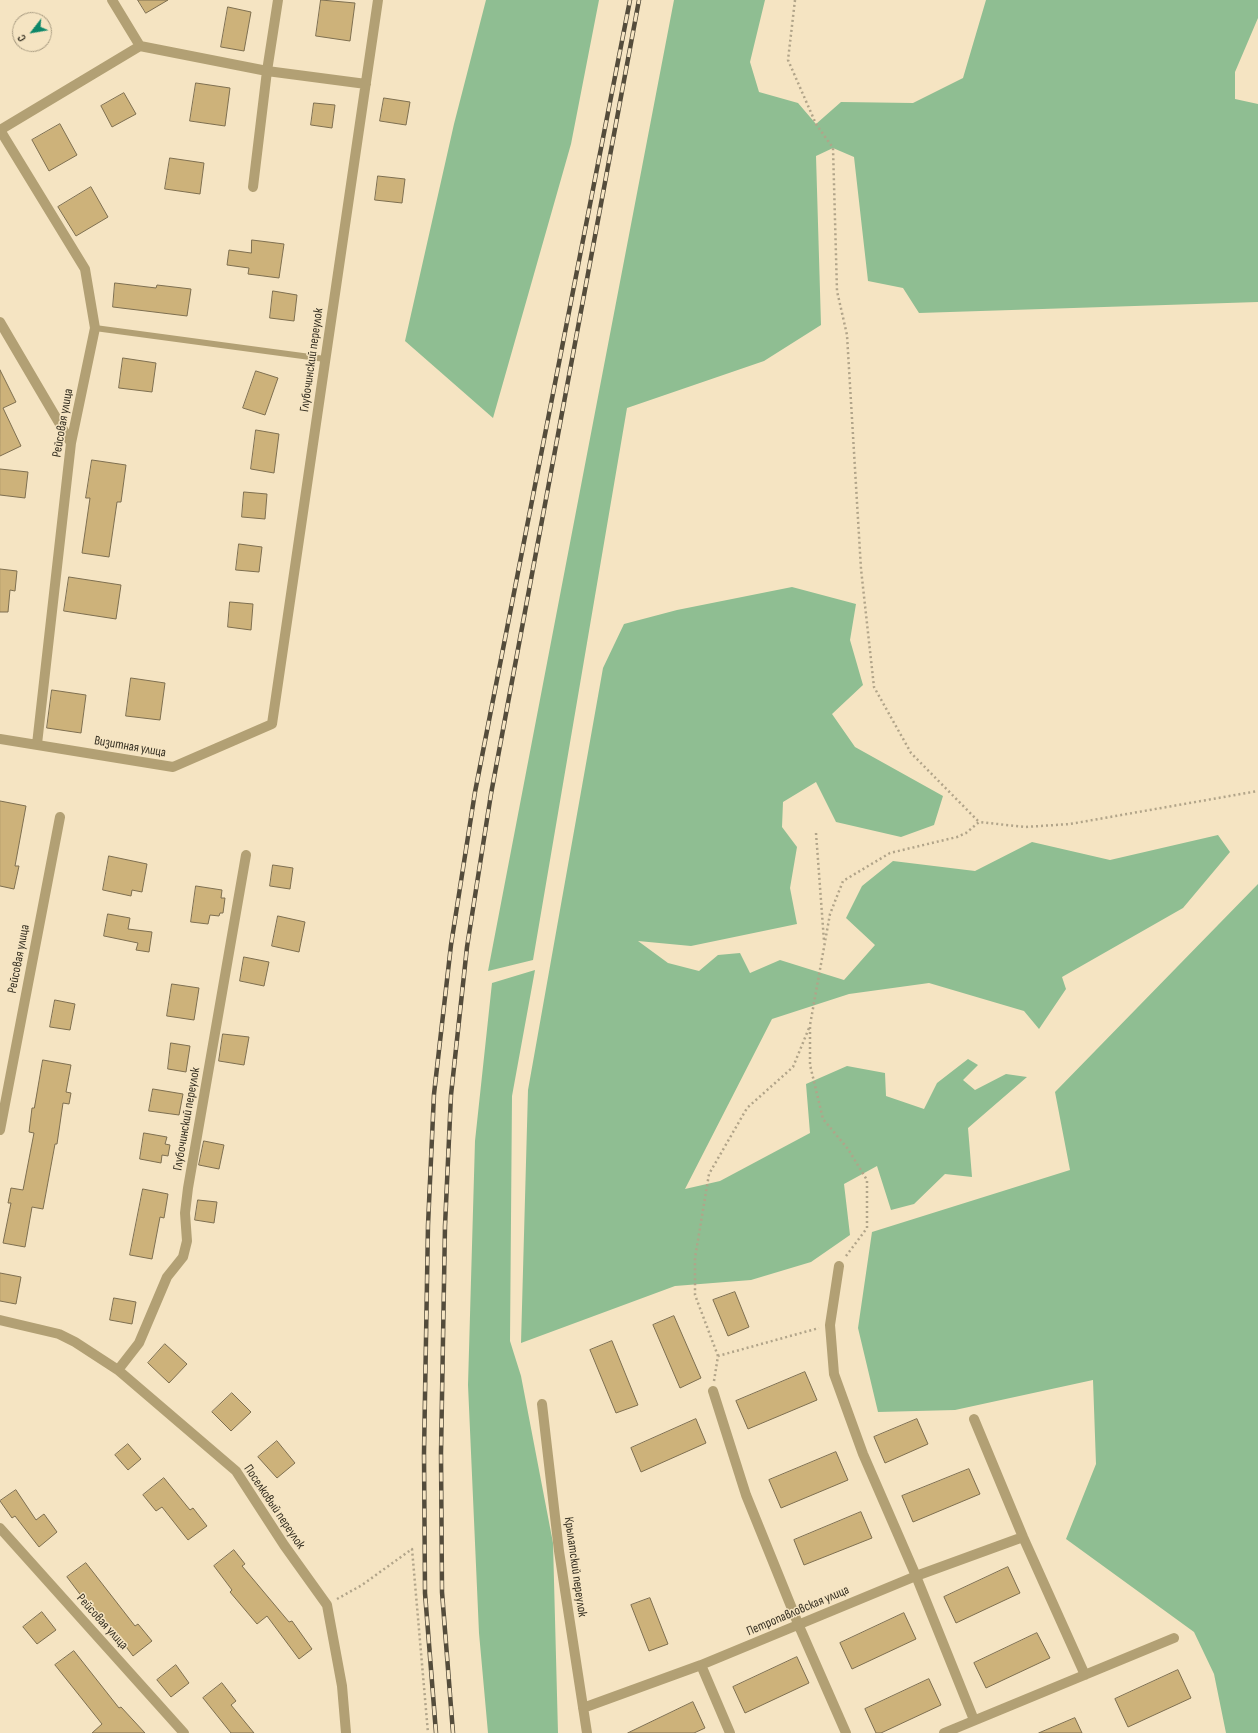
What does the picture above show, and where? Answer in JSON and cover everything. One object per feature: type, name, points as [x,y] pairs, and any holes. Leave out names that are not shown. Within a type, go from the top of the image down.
[{"type":"street","points":[[112,0],[140,46]]},
{"type":"street","points":[[253,187],[267,71],[278,0]]},
{"type":"street","name":"Глубочинский переулок","points":[[272,724],[378,0]]},
{"type":"street","points":[[0,130],[140,46],[267,71],[366,84]]},
{"type":"street","name":"Рейсовая улица","points":[[0,130],[85,270],[95,328],[71,443],[37,744]]},
{"type":"street","points":[[0,322],[71,443]]},
{"type":"street","name":"Визитная улица","points":[[0,739],[173,767],[272,724]]},
{"type":"street","name":"Рейсовая улица","points":[[0,1130],[60,817]]},
{"type":"street","name":"Глубочинский переулок","points":[[118,1370],[139,1343],[167,1277],[183,1257],[187,1241],[185,1213],[188,1188],[246,855]]},
{"type":"street","points":[[838,1266],[830,1325],[834,1374],[863,1454],[916,1576],[974,1720]]},
{"type":"street","name":"Поселковый переулок","points":[[0,1320],[59,1334],[75,1342],[118,1370],[236,1472],[284,1545],[327,1604],[342,1686],[346,1733]]},
{"type":"street","points":[[713,1391],[746,1495],[799,1626],[846,1733]]},
{"type":"street","name":"Крылатский переулок","points":[[542,1404],[559,1551],[587,1733]]},
{"type":"street","points":[[974,1419],[1023,1537],[1085,1675]]},
{"type":"street","name":"Рейсовая улица","points":[[0,1528],[183,1733]]},
{"type":"street","name":"Петропавловская улица","points":[[582,1708],[701,1665],[799,1626],[916,1576],[1023,1537]]},
{"type":"street","points":[[944,1733],[1174,1638]]},
{"type":"street","points":[[701,1665],[730,1733]]},
{"type":"lane","points":[[95,328],[325,359]]},
{"type":"path","points":[[795,0],[788,60],[816,124],[833,148],[837,291],[847,335],[861,569],[874,688],[911,753],[979,822],[1025,827],[1070,824],[1258,791]]},
{"type":"path","points":[[838,1266],[867,1228],[868,1180],[848,1150],[823,1119],[810,1065],[810,1025],[830,914],[843,881],[890,853],[961,835],[966,833],[979,822]]},
{"type":"path","points":[[816,833],[824,946]]},
{"type":"path","points":[[713,1391],[718,1356],[695,1295],[695,1258],[709,1174],[747,1108],[793,1067],[810,1025]]},
{"type":"path","points":[[718,1356],[830,1325]]},
{"type":"path","points":[[327,1604],[362,1585],[412,1549],[428,1733]]},
{"type":"green space","points":[[486,0],[599,0],[571,144],[493,418],[405,341],[454,124]]},
{"type":"green space","points":[[674,0],[765,0],[750,62],[759,92],[798,103],[816,124],[841,102],[913,103],[963,78],[986,0],[1258,0],[1258,18],[1235,72],[1235,99],[1258,104],[1258,302],[919,313],[903,288],[868,281],[854,157],[833,148],[816,156],[821,325],[764,361],[627,408],[533,960],[488,971]]},
{"type":"green space","points":[[792,587],[856,604],[850,640],[863,685],[832,714],[855,747],[943,796],[934,825],[901,837],[836,822],[816,782],[783,802],[782,827],[797,847],[790,888],[797,924],[691,946],[638,941],[668,963],[699,971],[718,955],[740,953],[750,973],[780,960],[844,980],[875,945],[846,918],[862,886],[893,861],[975,871],[1032,842],[1110,860],[1218,835],[1230,852],[1183,908],[1062,977],[1066,989],[1039,1029],[1024,1011],[929,983],[849,994],[772,1019],[685,1189],[720,1181],[810,1133],[806,1084],[847,1066],[885,1073],[886,1096],[924,1109],[937,1083],[968,1059],[978,1065],[963,1080],[975,1090],[1006,1074],[1027,1077],[968,1128],[972,1177],[945,1174],[914,1204],[891,1210],[877,1166],[844,1184],[850,1235],[811,1262],[751,1280],[675,1286],[521,1343],[528,1090],[603,668],[624,624],[677,610]]},
{"type":"green space","points":[[1258,884],[1258,1733],[1226,1733],[1214,1674],[1194,1632],[1066,1539],[1096,1464],[1093,1380],[955,1410],[878,1412],[858,1328],[872,1232],[1070,1170],[1055,1092]]},
{"type":"green space","points":[[535,970],[512,1096],[510,1341],[521,1376],[553,1543],[558,1733],[488,1733],[479,1633],[468,1385],[475,1141],[492,983]]},
{"type":"building","points":[[138,0],[168,0],[146,13]]},
{"type":"building","points":[[321,0],[355,3],[350,41],[316,36]]},
{"type":"building","points":[[228,7],[251,12],[244,51],[221,47]]},
{"type":"building","points":[[196,83],[230,88],[225,126],[190,121]]},
{"type":"building","points":[[124,93],[136,114],[112,127],[101,106]]},
{"type":"building","points":[[384,98],[410,102],[406,125],[380,121]]},
{"type":"building","points":[[314,103],[335,105],[332,128],[311,125]]},
{"type":"building","points":[[60,124],[77,155],[49,171],[32,140]]},
{"type":"building","points":[[170,158],[204,163],[200,194],[165,189]]},
{"type":"building","points":[[378,176],[405,179],[402,203],[375,200]]},
{"type":"building","points":[[91,187],[108,217],[76,236],[58,207]]},
{"type":"building","points":[[252,240],[284,244],[279,278],[248,274],[249,268],[227,265],[229,250],[251,253]]},
{"type":"building","points":[[115,283],[156,288],[157,285],[191,289],[187,316],[113,307]]},
{"type":"building","points":[[273,291],[297,295],[294,321],[270,318]]},
{"type":"building","points":[[123,358],[156,363],[152,392],[119,388]]},
{"type":"building","points":[[0,370],[16,402],[3,408],[21,446],[0,456]]},
{"type":"building","points":[[256,371],[278,378],[265,415],[243,408]]},
{"type":"building","points":[[256,430],[279,434],[274,473],[251,469]]},
{"type":"building","points":[[92,460],[126,465],[121,502],[117,502],[109,557],[82,553],[90,498],[86,498]]},
{"type":"building","points":[[0,469],[28,472],[25,498],[0,495]]},
{"type":"building","points":[[244,492],[267,494],[265,519],[242,517]]},
{"type":"building","points":[[239,544],[262,547],[259,572],[236,570]]},
{"type":"building","points":[[0,569],[17,571],[15,591],[10,590],[8,612],[0,612]]},
{"type":"building","points":[[69,577],[121,585],[116,619],[64,611]]},
{"type":"building","points":[[230,602],[253,604],[251,630],[228,627]]},
{"type":"building","points":[[131,678],[165,683],[160,720],[126,716]]},
{"type":"building","points":[[52,690],[86,695],[81,733],[47,728]]},
{"type":"building","points":[[0,801],[26,806],[15,866],[19,866],[14,889],[0,886]]},
{"type":"building","points":[[109,856],[147,864],[142,892],[132,890],[131,896],[103,890]]},
{"type":"building","points":[[273,865],[293,868],[290,889],[270,886]]},
{"type":"building","points":[[196,886],[222,890],[221,898],[225,898],[223,913],[220,913],[219,916],[210,915],[208,924],[191,922]]},
{"type":"building","points":[[108,914],[130,918],[128,929],[152,932],[149,952],[136,950],[138,943],[104,936]]},
{"type":"building","points":[[278,916],[305,922],[299,952],[272,946]]},
{"type":"building","points":[[244,957],[269,962],[264,986],[240,981]]},
{"type":"building","points":[[172,984],[199,988],[194,1020],[167,1016]]},
{"type":"building","points":[[55,1000],[75,1004],[70,1030],[50,1027]]},
{"type":"building","points":[[223,1034],[249,1037],[244,1065],[219,1061]]},
{"type":"building","points":[[171,1043],[190,1046],[186,1072],[168,1069]]},
{"type":"building","points":[[43,1060],[71,1065],[66,1092],[71,1093],[69,1104],[63,1103],[57,1144],[55,1144],[43,1209],[32,1207],[25,1247],[3,1243],[11,1203],[8,1203],[11,1188],[23,1190],[34,1133],[29,1132],[32,1108],[34,1108]]},
{"type":"building","points":[[153,1089],[183,1094],[179,1115],[149,1111]]},
{"type":"building","points":[[144,1133],[167,1137],[165,1144],[170,1145],[168,1156],[162,1155],[161,1163],[140,1159]]},
{"type":"building","points":[[204,1141],[224,1145],[219,1169],[199,1165]]},
{"type":"building","points":[[143,1189],[168,1194],[164,1218],[160,1217],[152,1259],[130,1255]]},
{"type":"building","points":[[198,1200],[217,1202],[214,1223],[195,1220]]},
{"type":"building","points":[[0,1273],[21,1277],[16,1304],[0,1301]]},
{"type":"building","points":[[735,1292],[749,1327],[728,1336],[713,1300]]},
{"type":"building","points":[[114,1298],[136,1302],[132,1324],[110,1320]]},
{"type":"building","points":[[674,1316],[701,1378],[680,1388],[653,1325]]},
{"type":"building","points":[[612,1341],[638,1405],[616,1413],[590,1350]]},
{"type":"building","points":[[165,1344],[187,1364],[169,1383],[148,1363]]},
{"type":"building","points":[[805,1372],[817,1400],[748,1429],[736,1401]]},
{"type":"building","points":[[232,1393],[251,1412],[231,1431],[212,1412]]},
{"type":"building","points":[[696,1419],[706,1443],[641,1472],[631,1448]]},
{"type":"building","points":[[917,1419],[928,1444],[885,1463],[874,1437]]},
{"type":"building","points":[[277,1441],[295,1463],[277,1478],[258,1457]]},
{"type":"building","points":[[128,1444],[141,1459],[128,1470],[115,1455]]},
{"type":"building","points":[[836,1452],[848,1480],[781,1508],[769,1480]]},
{"type":"building","points":[[969,1469],[980,1494],[913,1522],[902,1496]]},
{"type":"building","points":[[164,1478],[190,1510],[193,1508],[207,1526],[188,1540],[162,1507],[156,1511],[143,1495]]},
{"type":"building","points":[[16,1490],[36,1520],[44,1514],[57,1532],[39,1547],[15,1516],[12,1518],[0,1501]]},
{"type":"building","points":[[861,1512],[872,1538],[804,1565],[794,1540]]},
{"type":"building","points":[[234,1550],[245,1564],[242,1566],[289,1622],[292,1621],[312,1649],[299,1659],[267,1616],[257,1624],[230,1592],[232,1590],[214,1566]]},
{"type":"building","points":[[86,1563],[135,1626],[138,1624],[152,1641],[133,1656],[108,1623],[104,1626],[67,1577]]},
{"type":"building","points":[[1008,1567],[1020,1593],[956,1623],[944,1597]]},
{"type":"building","points":[[650,1598],[668,1644],[649,1651],[631,1605]]},
{"type":"building","points":[[42,1612],[56,1630],[37,1644],[23,1627]]},
{"type":"building","points":[[904,1613],[916,1639],[852,1669],[840,1643]]},
{"type":"building","points":[[1037,1633],[1050,1658],[986,1688],[974,1663]]},
{"type":"building","points":[[74,1651],[119,1708],[121,1707],[145,1733],[92,1733],[102,1724],[55,1665]]},
{"type":"building","points":[[797,1657],[809,1683],[745,1713],[733,1687]]},
{"type":"building","points":[[176,1665],[189,1683],[171,1697],[157,1680]]},
{"type":"building","points":[[1178,1670],[1191,1698],[1128,1727],[1115,1699]]},
{"type":"building","points":[[929,1679],[941,1705],[881,1733],[876,1733],[865,1709]]},
{"type":"building","points":[[222,1683],[236,1701],[231,1705],[254,1733],[231,1733],[203,1698]]},
{"type":"building","points":[[693,1702],[705,1728],[694,1733],[628,1733]]},
{"type":"building","points":[[1075,1718],[1082,1733],[1039,1733]]},
{"type":"railway","points":[[436,1733],[425,1593],[424,1453],[428,1225],[434,1094],[451,945],[475,792],[630,0]]},
{"type":"railway","points":[[453,1733],[442,1592],[441,1453],[445,1226],[451,1095],[467,947],[491,794],[639,0]]}]
